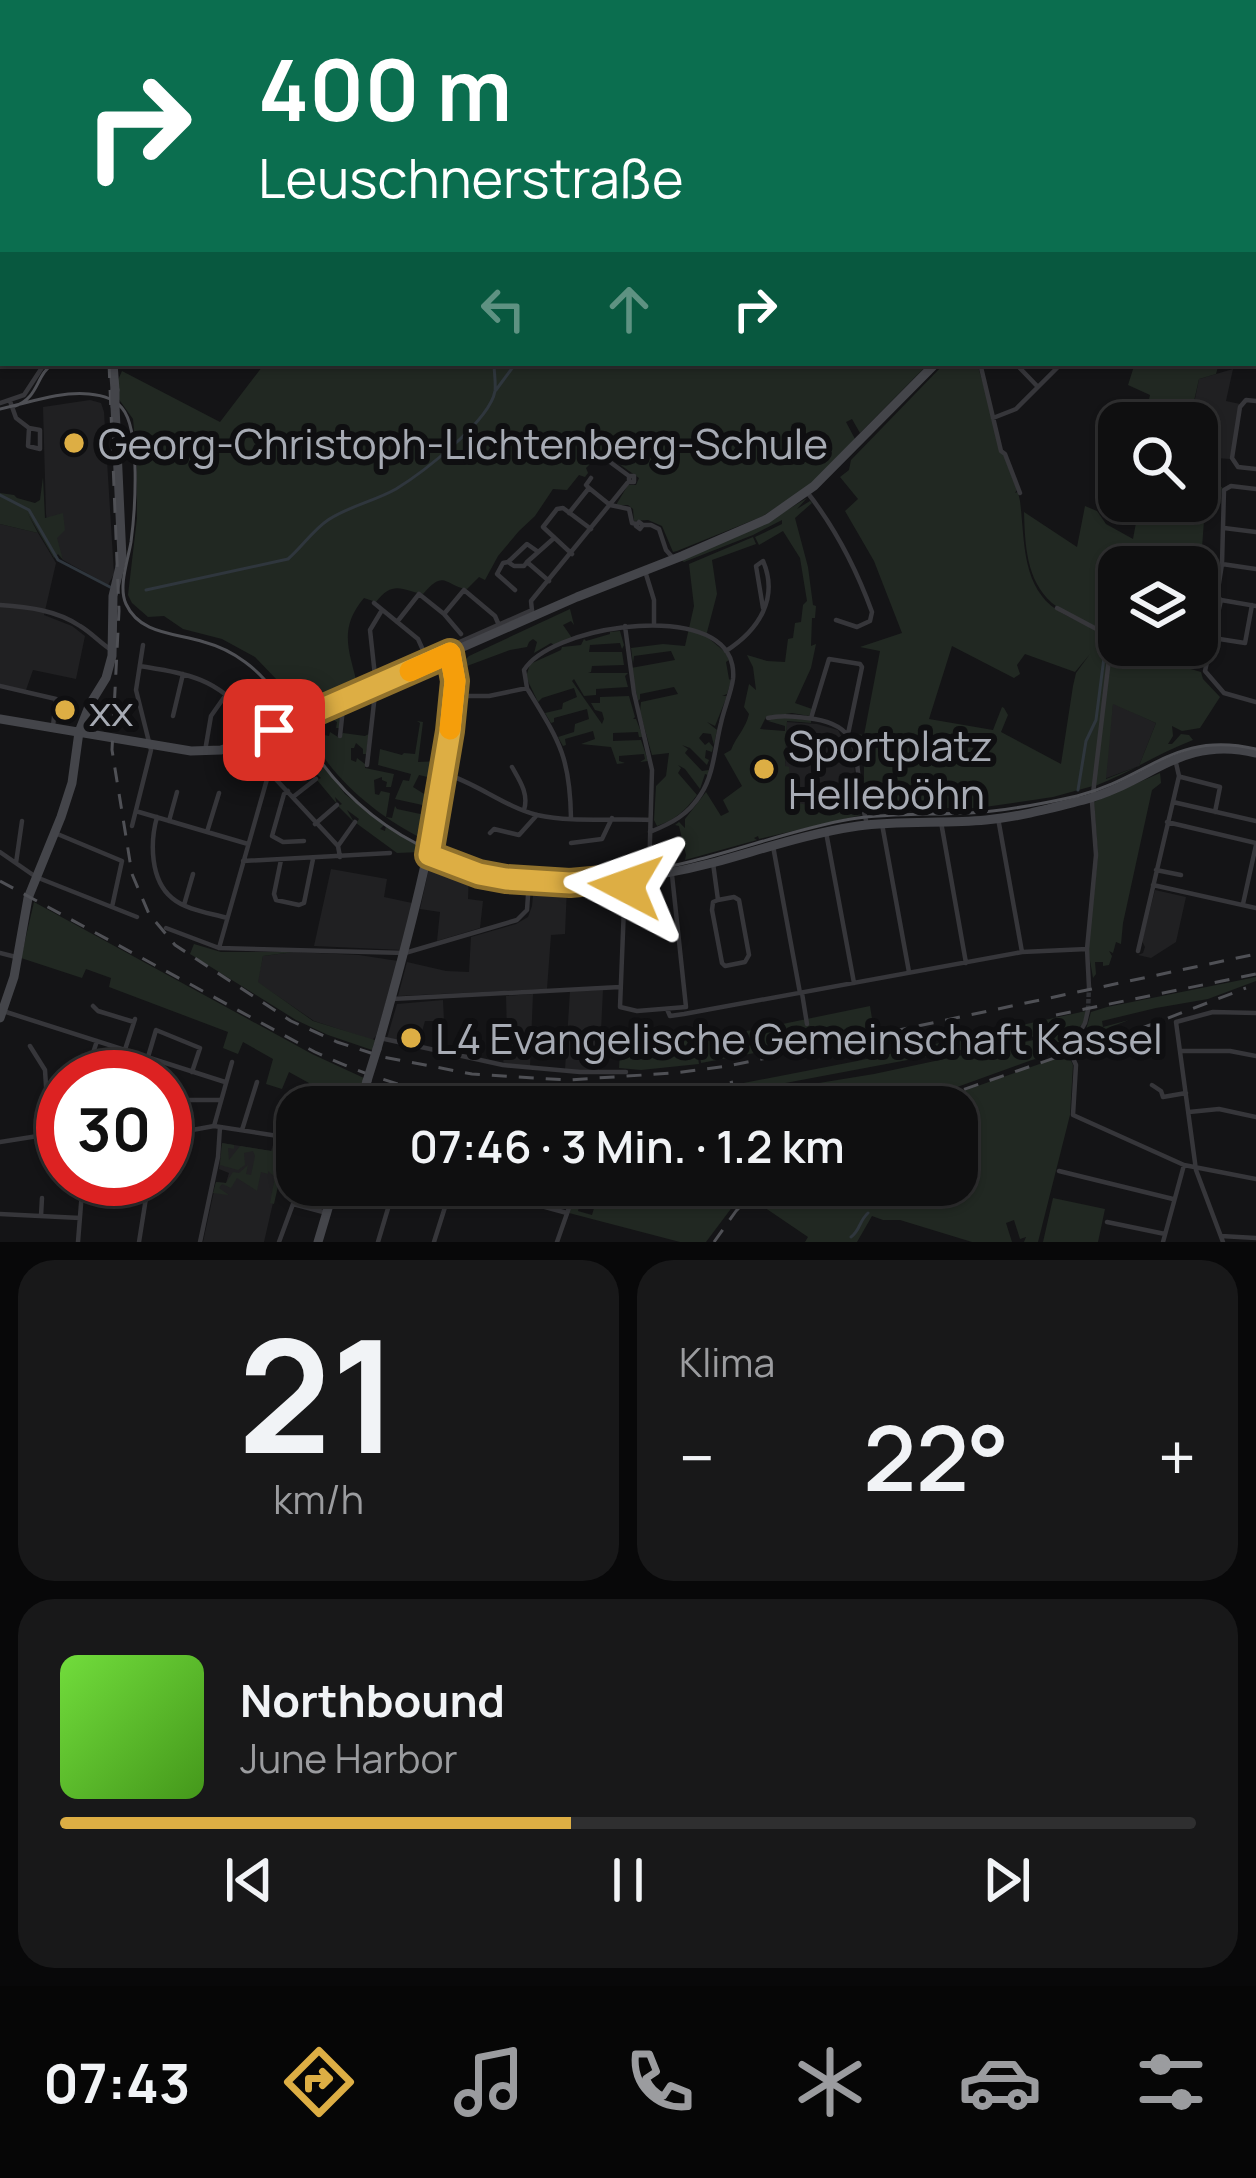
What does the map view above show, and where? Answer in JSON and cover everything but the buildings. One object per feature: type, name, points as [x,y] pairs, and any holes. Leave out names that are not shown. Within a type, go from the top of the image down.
[{"type":"main road","points":[[1,1014],[36,877],[72,783],[79,732],[108,670],[110,594],[122,564],[116,366]]},
{"type":"main road","points":[[0,719],[150,745],[206,751],[230,747],[450,653],[464,640],[767,519],[807,492],[933,366]]},
{"type":"main road","points":[[366,1086],[406,953],[428,857],[454,696],[450,653]]},
{"type":"main road","points":[[428,660],[444,664],[455,681]]},
{"type":"main road","points":[[428,857],[484,875],[529,881],[586,882],[649,875],[826,832],[867,825],[998,818],[1094,797],[1193,752],[1222,747],[1256,753]]},
{"type":"main road","points":[[318,1242],[329,1206]]},
{"type":"street","points":[[0,403],[24,395],[43,366]]},
{"type":"street","points":[[981,366],[1001,451],[1020,494]]},
{"type":"street","points":[[1019,366],[1039,387]]},
{"type":"street","points":[[994,418],[1010,413],[1059,366]]},
{"type":"street","points":[[1256,400],[1246,400],[1240,407],[1232,458],[1238,467],[1256,469]]},
{"type":"street","points":[[10,401],[16,418],[29,428]]},
{"type":"street","points":[[533,613],[531,601],[629,479],[610,462]]},
{"type":"street","points":[[591,478],[586,485],[610,505],[628,508],[632,523],[659,529],[674,559]]},
{"type":"street","points":[[1218,639],[1245,643],[1254,606],[1217,596],[1224,490],[1231,486],[1256,489]]},
{"type":"street","points":[[569,513],[589,488]]},
{"type":"street","points":[[807,492],[837,535],[872,612],[870,621],[857,627],[836,620]]},
{"type":"street","points":[[572,554],[543,527],[557,508],[591,529]]},
{"type":"street","points":[[1224,528],[1256,532]]},
{"type":"street","points":[[508,562],[524,566],[553,539]]},
{"type":"street","points":[[515,590],[497,574],[503,562],[527,544],[537,551]]},
{"type":"street","points":[[727,650],[752,631],[767,605],[768,574],[763,561],[756,566],[763,608]]},
{"type":"street","points":[[527,562],[549,582]]},
{"type":"street","points":[[1222,564],[1256,569]]},
{"type":"street","points":[[644,571],[654,600],[654,624]]},
{"type":"street","points":[[444,614],[464,590],[495,616],[500,628]]},
{"type":"street","points":[[374,603],[382,610],[418,639],[428,660],[464,640],[457,625],[419,595],[397,622]]},
{"type":"street","points":[[1218,614],[1221,600]]},
{"type":"street","points":[[0,605],[59,615],[86,629],[111,651]]},
{"type":"street","points":[[1058,608],[1104,633],[1111,643],[1094,797],[1089,987]]},
{"type":"street","points":[[367,765],[376,682],[369,639],[382,610]]},
{"type":"street","points":[[571,818],[565,754],[527,688],[524,670],[533,659],[574,639],[625,626],[654,624],[696,631],[727,650],[733,680],[706,785],[684,815],[650,832]]},
{"type":"street","points":[[625,626],[634,694],[652,770],[649,875]]},
{"type":"street","points":[[132,826],[150,745],[136,690],[143,645]]},
{"type":"street","points":[[811,718],[829,659],[860,664],[848,734]]},
{"type":"street","points":[[140,666],[209,682],[247,715]]},
{"type":"street","points":[[1208,666],[1206,674],[1224,694],[1256,702]]},
{"type":"street","points":[[173,716],[183,674]]},
{"type":"street","points":[[0,686],[56,699],[53,727]]},
{"type":"street","points":[[454,696],[489,696],[527,688]]},
{"type":"street","points":[[206,751],[211,716],[226,694]]},
{"type":"street","points":[[340,736],[344,700]]},
{"type":"street","points":[[768,718],[811,718],[835,724],[848,734],[859,760],[867,825]]},
{"type":"street","points":[[219,948],[270,773],[277,744],[274,730]]},
{"type":"street","points":[[1139,942],[1179,776],[1174,758]]},
{"type":"street","points":[[277,778],[301,759]]},
{"type":"street","points":[[512,767],[523,785],[524,810]]},
{"type":"street","points":[[270,773],[338,846],[340,857]]},
{"type":"street","points":[[443,773],[537,815],[651,820]]},
{"type":"street","points":[[1179,776],[1220,787],[1215,812]]},
{"type":"street","points":[[304,842],[283,842],[272,836],[284,794],[316,779]]},
{"type":"street","points":[[169,820],[177,792]]},
{"type":"street","points":[[207,832],[219,793]]},
{"type":"street","points":[[1173,802],[1256,821]]},
{"type":"street","points":[[315,824],[337,805]]},
{"type":"street","points":[[136,811],[248,844]]},
{"type":"street","points":[[490,833],[494,829],[519,835],[537,815]]},
{"type":"street","points":[[157,818],[151,841],[160,879],[170,896],[227,918]]},
{"type":"street","points":[[572,843],[602,839],[612,818]]},
{"type":"street","points":[[998,818],[1022,952]]},
{"type":"street","points":[[16,863],[22,821]]},
{"type":"street","points":[[338,846],[355,822]]},
{"type":"street","points":[[941,822],[966,964]]},
{"type":"street","points":[[1167,823],[1256,844],[1242,905]]},
{"type":"street","points":[[882,824],[909,973]]},
{"type":"street","points":[[826,832],[854,983]]},
{"type":"street","points":[[55,833],[122,861],[112,907]]},
{"type":"street","points":[[773,846],[807,1024]]},
{"type":"street","points":[[0,852],[36,877],[137,917]]},
{"type":"street","points":[[243,861],[390,853]]},
{"type":"street","points":[[281,860],[274,895],[276,900],[299,905],[304,903],[313,859]]},
{"type":"street","points":[[712,863],[718,899]]},
{"type":"street","points":[[1156,870],[1181,875]]},
{"type":"street","points":[[672,871],[687,1010]]},
{"type":"street","points":[[184,905],[193,874]]},
{"type":"street","points":[[625,878],[621,1009],[667,1009],[670,1016],[1022,952],[1087,949]]},
{"type":"street","points":[[166,928],[219,948],[406,953],[517,920],[527,910],[529,881]]},
{"type":"street","points":[[1153,885],[1256,908]]},
{"type":"street","points":[[718,899],[739,900],[749,955],[745,962],[722,963],[712,910],[712,902],[718,899]]},
{"type":"street","points":[[0,952],[16,957]]},
{"type":"street","points":[[392,999],[620,987]]},
{"type":"street","points":[[1,1014],[125,1050],[135,1021],[93,1006]]},
{"type":"street","points":[[1088,1010],[1070,1051],[1076,1065],[1072,1115],[1196,1170],[1256,1180]]},
{"type":"street","points":[[1256,1013],[1214,1012],[1176,1022],[1196,1170],[1222,1239],[1256,1238]]},
{"type":"street","points":[[150,1050],[156,1030],[200,1048],[192,1072],[225,1082]]},
{"type":"street","points":[[95,1050],[98,1041]]},
{"type":"street","points":[[378,1044],[502,1066],[626,1072]]},
{"type":"street","points":[[30,1046],[36,1056]]},
{"type":"street","points":[[1181,1052],[1230,1051],[1256,1056]]},
{"type":"street","points":[[200,1242],[218,1157],[220,1100],[232,1062]]},
{"type":"street","points":[[242,1130],[257,1082]]},
{"type":"street","points":[[1152,1085],[1163,1097],[1186,1093]]},
{"type":"street","points":[[192,1100],[220,1100]]},
{"type":"street","points":[[1189,1112],[1219,1109],[1256,1117]]},
{"type":"street","points":[[192,1131],[217,1126],[276,1136]]},
{"type":"street","points":[[0,1142],[36,1135]]},
{"type":"street","points":[[1107,1222],[1164,1238],[1184,1165]]},
{"type":"street","points":[[1059,1171],[1173,1199]]},
{"type":"street","points":[[279,1242],[290,1205],[327,1213]]},
{"type":"street","points":[[41,1216],[42,1206]]},
{"type":"street","points":[[78,1242],[81,1206]]},
{"type":"street","points":[[140,1242],[145,1206]]},
{"type":"street","points":[[378,1242],[388,1206]]},
{"type":"street","points":[[434,1242],[445,1206]]},
{"type":"street","points":[[542,1206],[567,1213]]},
{"type":"street","points":[[557,1242],[570,1206]]},
{"type":"street","points":[[0,1214],[80,1218]]},
{"type":"shaded area","points":[[263,366],[926,366],[860,433],[852,419],[846,422],[854,442],[806,489],[761,517],[677,551],[673,552],[662,526],[634,521],[633,509],[616,505],[628,485],[636,485],[639,478],[602,452],[586,468],[585,477],[579,475],[567,490],[553,489],[498,556],[485,580],[479,577],[467,589],[441,580],[423,594],[393,589],[376,602],[364,598],[348,630],[358,687],[297,712],[278,681],[255,657],[222,639],[183,629],[164,616],[148,617],[128,595],[137,518],[137,460],[133,419],[118,398],[122,371],[220,422]]},
{"type":"shaded area","points":[[942,366],[978,366],[1018,492],[1031,575],[1045,600],[1057,610],[1098,630],[1098,666],[1107,666],[1093,786],[1053,797],[985,807],[984,803],[983,808],[866,813],[861,760],[869,755],[861,757],[850,733],[864,735],[880,651],[860,647],[902,633],[874,561],[845,511],[858,499],[840,477]],"holes":[[[952,646],[1014,678],[1020,674],[1017,665],[1025,654],[1075,672],[1090,654],[1076,673],[1061,764],[1001,732],[1008,715],[1002,707],[993,730],[929,719]]]},
{"type":"shaded area","points":[[1134,366],[1218,366],[1216,374],[1199,379],[1194,402],[1148,402],[1150,395],[1128,385]]},
{"type":"shaded area","points":[[1233,369],[1226,401],[1240,404],[1230,459],[1218,458],[1218,402],[1194,402],[1199,379]]},
{"type":"shaded area","points":[[90,400],[101,403],[104,412],[114,574],[108,585],[63,560],[49,534],[46,514],[43,407]]},
{"type":"shaded area","points":[[43,477],[45,518],[63,513],[65,530],[57,538],[63,560],[58,554],[54,558],[28,514],[38,533],[0,524],[0,493],[35,503],[40,500]]},
{"type":"shaded area","points":[[807,498],[797,509],[812,503],[795,518],[816,606],[811,646],[816,644],[795,703],[812,709],[809,716],[766,717],[760,729],[785,731],[785,726],[768,721],[778,717],[811,720],[787,721],[785,766],[789,767],[793,800],[812,804],[822,797],[845,794],[846,799],[855,798],[856,793],[861,815],[758,836],[685,860],[675,825],[679,822],[685,828],[685,819],[706,792],[721,816],[729,812],[723,800],[742,786],[724,754],[748,719],[744,707],[749,684],[756,690],[747,655],[785,662],[788,639],[793,638],[795,623],[801,622],[807,601],[800,558],[783,531],[759,545],[755,537],[782,520],[681,560],[767,522]]},
{"type":"shaded area","points":[[1085,506],[1097,511],[1098,522],[1133,539],[1136,522],[1204,522],[1202,546],[1098,546],[1098,628],[1043,594],[1029,561],[1024,512],[1077,547]]},
{"type":"shaded area","points":[[0,524],[38,533],[56,563],[44,615],[85,636],[76,679],[33,670],[26,690],[0,685]]},
{"type":"shaded area","points":[[753,537],[756,544],[712,560],[717,594],[706,636],[725,652],[731,681],[715,726],[707,722],[717,730],[714,745],[711,734],[699,738],[713,747],[712,752],[706,750],[707,765],[682,745],[702,771],[709,770],[708,775],[700,789],[678,765],[678,773],[697,795],[679,814],[657,826],[656,786],[666,776],[669,753],[652,755],[641,702],[678,694],[674,687],[640,694],[638,701],[631,668],[675,660],[671,651],[634,656],[633,664],[631,648],[685,646],[694,606],[689,564]]},
{"type":"shaded area","points":[[570,609],[574,625],[571,621],[563,625],[572,638],[534,653],[537,642],[533,639],[527,647],[467,666],[469,656]]},
{"type":"shaded area","points":[[620,631],[622,649],[620,643],[590,645],[589,652],[622,652],[624,665],[592,666],[588,673],[628,673],[628,687],[596,689],[596,695],[584,696],[572,681],[602,724],[602,712],[591,703],[600,703],[600,697],[629,696],[633,719],[643,737],[638,732],[613,733],[613,741],[641,740],[648,761],[640,762],[644,754],[619,756],[625,763],[617,764],[611,747],[581,744],[595,739],[593,731],[565,739],[563,746],[558,737],[574,732],[575,724],[589,719],[587,709],[551,723],[545,713],[562,709],[563,703],[577,697],[574,688],[538,702],[526,677],[530,664],[562,647]]},
{"type":"shaded area","points":[[1110,666],[1181,666],[1201,672],[1220,697],[1200,728],[1182,731],[1172,726],[1168,744],[1181,734],[1193,740],[1139,765],[1156,723],[1113,704],[1106,779],[1135,767],[1095,786]]},
{"type":"shaded area","points":[[1113,703],[1156,723],[1139,766],[1104,779]]},
{"type":"shaded area","points":[[337,705],[341,706],[304,723],[341,709],[339,728],[328,717],[323,722],[324,735],[369,734],[366,754],[356,743],[351,760],[357,758],[365,768],[394,774],[391,787],[386,787],[382,777],[374,780],[375,794],[390,793],[386,817],[339,776],[299,722]]},
{"type":"shaded area","points":[[417,721],[423,722],[418,762],[441,761],[435,766],[436,779],[419,775],[413,787],[429,797],[427,806],[395,799],[411,774],[378,765],[380,749],[415,754]]},
{"type":"shaded area","points":[[787,722],[838,730],[854,760],[859,799],[783,815],[783,798],[788,797]]},
{"type":"shaded area","points":[[293,724],[309,748],[306,755],[311,756],[311,749],[345,794],[384,825],[380,829],[385,831],[386,826],[422,847],[421,852],[397,853],[338,806],[342,804],[317,780],[321,778],[299,762],[305,762],[304,757],[300,759],[282,737],[279,741],[284,732],[279,731]]},
{"type":"shaded area","points":[[1160,773],[1161,783],[1152,790],[1121,944],[1116,942],[1113,953],[1109,951],[1109,965],[1095,962],[1093,978],[1088,949],[1098,855],[1094,802]]},
{"type":"shaded area","points":[[395,806],[425,815],[427,829],[419,826],[417,834],[426,836],[425,840],[387,817],[392,818]]},
{"type":"shaded area","points":[[430,863],[469,874],[468,899],[483,901],[480,928],[437,941],[440,912],[420,909]]},
{"type":"shaded area","points":[[331,869],[387,879],[384,897],[412,903],[403,950],[314,946]]},
{"type":"shaded area","points":[[537,885],[567,886],[565,934],[551,935],[547,989],[398,996],[407,962],[469,972],[471,937],[528,917]]},
{"type":"shaded area","points":[[1155,890],[1186,897],[1176,942],[1151,958],[1138,955],[1145,947],[1142,941]]},
{"type":"shaded area","points":[[34,902],[364,1078],[361,1086],[308,1086],[289,1072],[283,1086],[266,1084],[273,1059],[243,1042],[238,1054],[223,1048],[228,1032],[109,987],[111,978],[86,969],[82,978],[21,958]]},
{"type":"shaded area","points":[[194,944],[221,952],[293,952],[263,956],[258,982],[313,1021],[375,1040],[372,1050],[296,1020],[190,954]]},
{"type":"shaded area","points":[[293,952],[398,961],[372,1040],[314,1021],[257,982],[263,956]]},
{"type":"shaded area","points":[[1256,977],[1256,981],[1208,999],[1102,1021],[1103,1027],[1129,1020],[1084,1037],[1091,1012]]},
{"type":"shaded area","points":[[603,990],[599,1071],[565,1070],[570,991]]},
{"type":"shaded area","points":[[533,994],[530,1067],[503,1064],[506,996]]},
{"type":"shaded area","points":[[443,1000],[444,1021],[425,1021],[418,1046],[387,1038],[397,1004]]},
{"type":"shaded area","points":[[870,1006],[874,1031],[701,1063],[698,1038]]},
{"type":"shaded area","points":[[1086,1011],[1075,1032],[771,1086],[728,1086]]},
{"type":"shaded area","points":[[694,1032],[699,1064],[619,1068],[621,1034]]},
{"type":"shaded area","points":[[1073,1035],[1068,1047],[960,1086],[801,1086]]},
{"type":"shaded area","points":[[1068,1054],[1073,1065],[1070,1115],[1038,1242],[1020,1239],[1014,1220],[1006,1223],[1012,1242],[972,1242],[872,1216],[857,1242],[805,1242],[808,1237],[762,1206],[978,1206],[977,1086]]},
{"type":"shaded area","points":[[276,1138],[273,1153],[276,1153],[274,1204],[270,1203],[275,1177],[268,1171],[261,1172],[257,1191],[237,1178],[231,1188],[222,1184],[219,1188],[229,1195],[213,1193],[216,1182],[226,1183],[233,1172],[239,1173],[248,1165],[246,1174],[251,1175],[255,1156],[253,1151],[244,1153],[245,1165],[238,1170],[220,1165],[222,1143],[234,1145],[228,1148],[229,1160],[240,1146],[272,1151]]},
{"type":"shaded area","points":[[276,1139],[276,1190],[264,1242],[203,1242],[216,1182],[226,1183],[229,1173],[219,1169],[222,1143],[271,1151]]},
{"type":"shaded area","points":[[1053,1198],[1105,1209],[1098,1242],[1043,1242]]},
{"type":"shaded area","points":[[571,1206],[592,1215],[595,1206],[733,1206],[706,1242],[680,1242],[569,1213]]},
{"type":"waterway","points":[[146,590],[288,559],[328,520],[396,489],[468,431],[495,391],[494,366]]},
{"type":"waterway","points":[[496,390],[514,366]]},
{"type":"waterway","points":[[0,495],[29,510],[58,560],[110,587]]},
{"type":"waterway","points":[[1078,790],[1086,741],[1096,720],[1103,666]]},
{"type":"waterway","points":[[851,1237],[868,1213]]},
{"type":"tunnel","points":[[1088,1010],[1089,987]]},
{"type":"tram line","points":[[15,406],[29,397],[51,366]]},
{"type":"tram line","points":[[0,409],[78,394],[103,396],[119,405],[128,419],[134,452],[134,512],[123,590],[132,614],[150,627],[215,646],[245,662],[276,693],[316,755],[354,799],[400,834],[464,863],[529,875],[630,873],[851,819],[983,812],[1064,799],[1204,746],[1256,749]]},
{"type":"railway","points":[[109,366],[119,611],[112,750],[132,874],[149,914],[175,945],[291,1021],[383,1057],[472,1074],[567,1080],[674,1073],[728,1066],[1256,954]]},
{"type":"railway","points":[[0,881],[315,1052],[421,1090],[471,1100],[571,1104],[733,1082]]},
{"type":"railway","points":[[1056,1015],[1256,974]]},
{"type":"railway","points":[[974,1086],[1246,988]]},
{"type":"railway","points":[[714,1242],[741,1206]]},
{"type":"slow traffic","points":[[410,671],[450,653],[455,681],[450,729]]},
{"type":"place","name":"Georg-Christoph-Lichtenberg-Schule","points":[[74,443]]},
{"type":"place","name":"xx","points":[[65,710]]},
{"type":"place","name":"Sportplatz Helleböhn","points":[[764,769]]},
{"type":"place","name":"L4 Evangelische Gemeinschaft Kassel","points":[[411,1038]]},
{"type":"route","points":[[274,730],[450,653],[455,681],[450,731],[429,855],[490,877],[567,883],[625,878],[626,886]]}]
